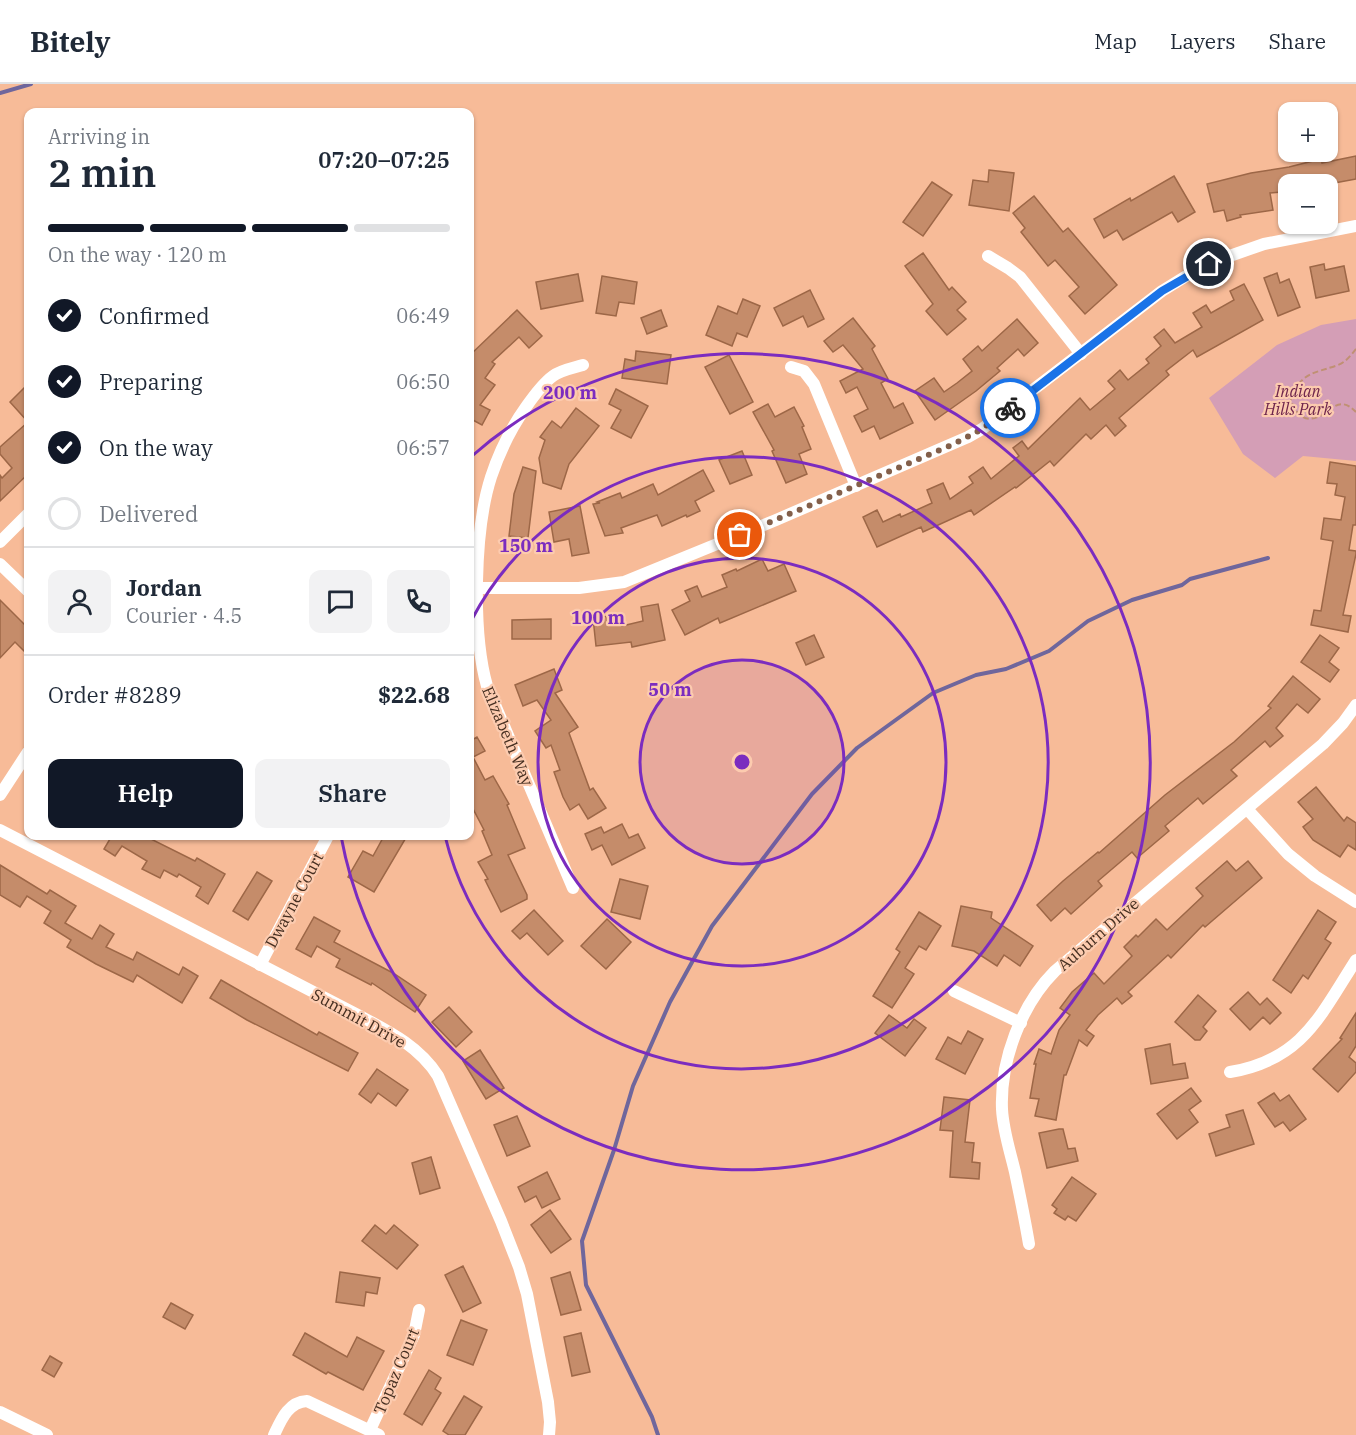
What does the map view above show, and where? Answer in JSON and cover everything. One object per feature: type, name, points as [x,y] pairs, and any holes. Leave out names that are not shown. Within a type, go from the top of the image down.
[{"type":"street","points":[[474,588],[579,588],[617,583],[646,573],[928,456],[975,433],[1162,291],[1209,264],[1264,244],[1356,226]]},
{"type":"street","points":[[988,256],[1020,277],[1081,354]]},
{"type":"street","name":"Elizabeth Way","points":[[474,582],[486,497],[502,450],[521,415],[544,384],[564,370],[583,365]]},
{"type":"street","points":[[791,367],[804,371],[814,384],[856,486]]},
{"type":"street","points":[[0,542],[24,518]]},
{"type":"street","points":[[0,564],[24,587]]},
{"type":"street","name":"Elizabeth Way","points":[[474,599],[478,644],[487,686],[573,888]]},
{"type":"street","name":"Auburn Drive","points":[[1029,1244],[1002,1109],[1007,1060],[1021,1023],[1040,988],[1055,971],[1323,744],[1356,705]]},
{"type":"street","points":[[0,795],[24,758]]},
{"type":"street","points":[[1247,809],[1294,860],[1356,902]]},
{"type":"street","name":"Summit Drive","points":[[0,830],[398,1037],[422,1056],[434,1070],[519,1267],[548,1402],[549,1435]]},
{"type":"street","name":"Dwayne Court","points":[[260,966],[326,840]]},
{"type":"street","points":[[1230,1072],[1268,1061],[1301,1040],[1316,1022],[1356,960]]},
{"type":"street","points":[[954,990],[1021,1023]]},
{"type":"street","name":"Topaz Court","points":[[374,1433],[414,1335],[419,1310]]},
{"type":"street","points":[[274,1435],[286,1412],[301,1402],[312,1402],[374,1433]]},
{"type":"street","points":[[0,1413],[47,1435]]},
{"type":"path","points":[[1356,349],[1345,361],[1315,372],[1300,381],[1291,399],[1295,412],[1300,416],[1316,418],[1337,405],[1344,404],[1356,412]]},
{"type":"green space","name":"Indian Hills Park","points":[[1356,319],[1356,461],[1303,456],[1275,478],[1243,454],[1209,398],[1277,345],[1321,325]]},
{"type":"building","points":[[1356,156],[1356,179],[1338,182],[1338,174],[1278,174],[1278,192],[1270,193],[1273,210],[1240,215],[1241,217],[1227,221],[1224,210],[1214,212],[1207,184],[1309,162],[1338,162],[1338,160]]},
{"type":"building","points":[[989,170],[1014,173],[1009,211],[969,205],[973,180],[988,182]]},
{"type":"building","points":[[1174,176],[1195,212],[1178,222],[1172,212],[1123,240],[1117,230],[1104,238],[1094,219]]},
{"type":"building","points":[[932,182],[952,195],[923,236],[903,222]]},
{"type":"building","points":[[1034,196],[1063,232],[1068,228],[1117,285],[1085,314],[1069,296],[1079,287],[1055,260],[1048,266],[1021,232],[1025,228],[1013,213]]},
{"type":"building","points":[[923,253],[949,290],[952,287],[966,302],[957,310],[966,319],[947,335],[926,311],[933,304],[905,266]]},
{"type":"building","points":[[1324,264],[1325,270],[1344,266],[1349,291],[1316,298],[1310,267]]},
{"type":"building","points":[[1277,273],[1280,283],[1289,279],[1300,307],[1278,316],[1264,278]]},
{"type":"building","points":[[578,274],[583,301],[541,309],[536,282]]},
{"type":"building","points":[[602,276],[637,282],[634,304],[619,302],[616,316],[596,313]]},
{"type":"building","points":[[1244,284],[1263,320],[1197,357],[1193,350],[1166,371],[1169,375],[1119,418],[1126,426],[1115,436],[1106,425],[1091,439],[1086,434],[1054,466],[1050,461],[1016,488],[974,515],[971,510],[923,532],[921,527],[877,547],[863,517],[877,510],[883,522],[900,514],[901,517],[932,503],[927,490],[943,483],[950,499],[973,483],[969,477],[983,467],[991,479],[1019,456],[1013,448],[1022,441],[1028,449],[1080,398],[1090,410],[1115,389],[1108,381],[1120,370],[1128,380],[1149,363],[1146,359],[1161,346],[1154,337],[1164,329],[1175,343],[1202,327],[1193,313],[1206,305],[1211,313],[1234,300],[1230,291]]},
{"type":"building","points":[[810,290],[824,319],[808,327],[803,316],[783,326],[774,308]]},
{"type":"building","points":[[743,299],[760,306],[747,337],[737,333],[732,346],[706,335],[718,306],[737,314]]},
{"type":"building","points":[[517,310],[542,336],[529,348],[519,337],[492,362],[495,364],[485,378],[495,385],[480,405],[490,410],[482,425],[474,421],[474,351]]},
{"type":"building","points":[[661,310],[667,326],[647,334],[641,318]]},
{"type":"building","points":[[853,318],[875,346],[872,349],[888,379],[881,383],[894,408],[903,403],[913,423],[880,439],[874,426],[862,432],[854,416],[868,409],[857,387],[846,393],[840,381],[863,369],[843,345],[833,352],[824,341]]},
{"type":"building","points":[[1017,319],[1038,343],[1024,356],[1018,349],[997,368],[1000,371],[935,420],[915,391],[934,378],[944,392],[957,383],[972,371],[963,359],[978,346],[982,351]]},
{"type":"building","points":[[636,351],[671,355],[667,384],[622,378],[625,359],[635,361]]},
{"type":"building","points":[[729,355],[753,402],[730,414],[705,367]]},
{"type":"building","points":[[24,388],[24,418],[10,402]]},
{"type":"building","points":[[616,389],[648,406],[631,438],[611,428],[621,410],[609,404]]},
{"type":"building","points":[[768,404],[775,417],[794,407],[804,426],[802,427],[811,449],[799,454],[807,474],[786,483],[772,451],[774,450],[753,412]]},
{"type":"building","points":[[576,408],[599,426],[569,464],[561,489],[543,483],[539,458],[545,440],[540,437],[552,421],[561,428]]},
{"type":"building","points":[[24,426],[24,478],[0,501],[0,475],[2,478],[12,468],[0,454],[0,447]]},
{"type":"building","points":[[742,451],[752,475],[730,484],[719,460]]},
{"type":"building","points":[[1330,462],[1356,466],[1356,525],[1353,525],[1349,550],[1356,551],[1356,554],[1343,615],[1351,616],[1348,632],[1311,625],[1314,610],[1321,611],[1333,541],[1321,539],[1324,518],[1341,520],[1345,497],[1335,495],[1337,484],[1327,483]]},
{"type":"building","points":[[523,467],[536,471],[528,538],[509,536],[514,494]]},
{"type":"building","points":[[703,470],[714,491],[695,501],[700,511],[662,526],[657,515],[621,528],[623,533],[605,536],[593,504],[620,493],[622,498],[653,484],[658,495]]},
{"type":"building","points":[[580,506],[589,553],[572,556],[569,539],[554,542],[549,512]]},
{"type":"building","points":[[762,559],[768,571],[784,564],[796,591],[720,623],[718,618],[685,635],[672,610],[690,601],[685,591],[697,586],[702,597],[727,587],[722,575],[736,569],[737,571]]},
{"type":"building","points":[[0,600],[24,624],[24,651],[15,642],[0,658]]},
{"type":"building","points":[[658,604],[665,640],[632,647],[631,642],[596,646],[593,618],[620,615],[622,626],[643,621],[641,607]]},
{"type":"building","points":[[551,619],[551,639],[512,639],[512,620]]},
{"type":"building","points":[[814,635],[824,657],[806,665],[796,643]]},
{"type":"building","points":[[1320,635],[1339,648],[1329,662],[1339,670],[1330,682],[1301,662]]},
{"type":"building","points":[[554,669],[562,690],[555,693],[578,727],[569,733],[590,790],[593,788],[606,808],[588,819],[579,804],[570,810],[554,772],[560,770],[551,745],[546,748],[535,731],[551,720],[537,700],[523,706],[515,685]]},
{"type":"building","points":[[1293,676],[1320,699],[1308,713],[1297,704],[1276,728],[1283,736],[1270,747],[1265,741],[1231,770],[1237,776],[1203,804],[1198,798],[1165,826],[1169,831],[1137,858],[1132,852],[1098,881],[1102,886],[1071,914],[1065,908],[1051,921],[1037,905],[1165,795],[1234,742],[1271,708],[1268,706]]},
{"type":"building","points":[[477,737],[485,751],[474,756],[474,739]]},
{"type":"building","points":[[474,759],[485,780],[493,776],[509,804],[507,805],[525,848],[508,855],[527,899],[501,912],[485,880],[488,879],[478,862],[492,855],[482,831],[484,830],[474,811]]},
{"type":"building","points":[[1316,787],[1344,821],[1347,817],[1356,823],[1356,850],[1348,845],[1340,857],[1313,840],[1303,827],[1313,819],[1298,802]]},
{"type":"building","points":[[622,824],[629,838],[638,834],[645,848],[612,865],[602,845],[592,850],[585,834],[601,827],[604,833]]},
{"type":"building","points":[[109,840],[153,840],[195,861],[197,858],[225,874],[208,904],[196,896],[201,887],[179,874],[177,877],[164,870],[160,878],[142,869],[147,861],[122,846],[115,856],[104,849]]},
{"type":"building","points":[[382,840],[405,840],[374,892],[348,877],[363,851],[373,856]]},
{"type":"building","points":[[1227,861],[1236,871],[1248,861],[1262,878],[1205,927],[1203,925],[1171,958],[1168,955],[1128,992],[1132,996],[1122,1004],[1117,998],[1098,1015],[1086,1030],[1094,1036],[1087,1046],[1079,1040],[1066,1075],[1064,1075],[1056,1120],[1035,1116],[1039,1099],[1030,1098],[1036,1064],[1034,1064],[1039,1049],[1051,1054],[1059,1030],[1070,1015],[1060,1008],[1072,992],[1094,973],[1104,984],[1132,956],[1124,947],[1136,935],[1138,937],[1156,919],[1167,930],[1203,896],[1196,888]]},
{"type":"building","points":[[0,865],[47,894],[50,890],[76,906],[65,923],[92,939],[100,925],[114,934],[106,947],[133,960],[137,952],[179,975],[183,967],[198,976],[182,1003],[137,975],[133,982],[67,947],[71,940],[44,923],[51,911],[27,896],[20,907],[0,895]]},
{"type":"building","points":[[257,872],[272,881],[248,920],[233,911]]},
{"type":"building","points":[[620,879],[648,886],[640,919],[611,912]]},
{"type":"building","points":[[961,906],[992,912],[991,918],[1033,946],[1020,966],[1004,955],[997,966],[974,951],[952,946]]},
{"type":"building","points":[[534,910],[563,941],[548,955],[527,933],[520,939],[512,931]]},
{"type":"building","points":[[1318,910],[1336,922],[1325,939],[1331,943],[1308,979],[1303,975],[1291,993],[1273,980]]},
{"type":"building","points":[[919,912],[941,926],[926,950],[919,946],[905,968],[914,974],[892,1008],[873,996],[900,952],[896,949]]},
{"type":"building","points":[[314,917],[340,931],[334,942],[393,973],[426,995],[415,1012],[372,983],[371,985],[336,967],[340,959],[317,946],[311,957],[296,949]]},
{"type":"building","points":[[607,919],[631,942],[606,969],[581,946]]},
{"type":"building","points":[[221,980],[317,1035],[319,1032],[358,1053],[348,1071],[247,1020],[210,998]]},
{"type":"building","points":[[1248,992],[1260,1005],[1267,998],[1281,1013],[1270,1024],[1263,1017],[1250,1030],[1230,1009]]},
{"type":"building","points":[[1198,995],[1216,1011],[1203,1027],[1207,1031],[1200,1040],[1195,1040],[1175,1022]]},
{"type":"building","points":[[449,1007],[472,1032],[456,1047],[432,1022]]},
{"type":"building","points":[[1356,1013],[1356,1046],[1349,1057],[1356,1063],[1356,1072],[1338,1092],[1313,1069],[1342,1039],[1340,1038]]},
{"type":"building","points":[[889,1015],[907,1028],[914,1019],[926,1028],[905,1056],[875,1033]]},
{"type":"building","points":[[968,1031],[983,1039],[965,1074],[936,1059],[948,1037],[961,1044]]},
{"type":"building","points":[[1170,1044],[1173,1065],[1185,1063],[1188,1078],[1151,1084],[1145,1049]]},
{"type":"building","points":[[480,1050],[504,1088],[486,1099],[463,1061]]},
{"type":"building","points":[[377,1069],[408,1090],[396,1106],[378,1093],[371,1103],[359,1094]]},
{"type":"building","points":[[1191,1088],[1201,1101],[1189,1110],[1198,1122],[1177,1139],[1157,1114]]},
{"type":"building","points":[[1274,1093],[1280,1101],[1289,1095],[1306,1119],[1290,1131],[1283,1122],[1275,1127],[1258,1103]]},
{"type":"building","points":[[944,1097],[970,1100],[965,1142],[974,1143],[972,1162],[980,1163],[979,1179],[950,1177],[953,1131],[940,1130]]},
{"type":"building","points":[[1243,1110],[1254,1144],[1216,1156],[1209,1134],[1230,1127],[1226,1115]]},
{"type":"building","points":[[517,1116],[530,1146],[507,1156],[494,1125]]},
{"type":"building","points":[[1063,1129],[1068,1149],[1075,1148],[1078,1161],[1047,1168],[1039,1133]]},
{"type":"building","points":[[431,1157],[440,1188],[420,1194],[412,1163]]},
{"type":"building","points":[[547,1172],[560,1199],[542,1208],[536,1196],[525,1202],[518,1187]]},
{"type":"building","points":[[1072,1177],[1096,1194],[1076,1221],[1068,1216],[1065,1220],[1054,1213],[1057,1209],[1052,1205]]},
{"type":"building","points":[[550,1210],[571,1239],[551,1253],[531,1225]]},
{"type":"building","points":[[375,1225],[386,1234],[394,1225],[418,1245],[397,1269],[362,1241]]},
{"type":"building","points":[[463,1266],[481,1303],[463,1312],[445,1275]]},
{"type":"building","points":[[340,1272],[380,1278],[377,1294],[366,1292],[364,1306],[336,1302]]},
{"type":"building","points":[[570,1272],[581,1310],[561,1315],[551,1278]]},
{"type":"building","points":[[171,1303],[193,1315],[185,1329],[163,1317]]},
{"type":"building","points":[[461,1320],[487,1330],[473,1365],[447,1355]]},
{"type":"building","points":[[305,1333],[347,1357],[357,1337],[384,1351],[363,1390],[328,1372],[326,1374],[293,1355]]},
{"type":"building","points":[[581,1333],[590,1372],[572,1376],[564,1337]]},
{"type":"building","points":[[50,1356],[62,1363],[54,1377],[42,1370]]},
{"type":"building","points":[[429,1370],[441,1378],[435,1389],[441,1393],[422,1425],[404,1414]]},
{"type":"building","points":[[464,1396],[482,1407],[465,1435],[449,1435],[443,1431]]},
{"type":"waterway","points":[[0,93],[31,84]]},
{"type":"waterway","points":[[658,1435],[652,1417],[586,1285],[582,1241],[614,1150],[633,1086],[670,1002],[712,926],[812,794],[857,748],[933,693],[976,675],[1006,669],[1049,651],[1088,621],[1132,600],[1182,585],[1190,579],[1268,558]]},
{"type":"way so far","points":[[740,535],[954,444],[982,429],[1010,408]]},
{"type":"route","points":[[1010,408],[1162,291],[1209,264]]}]
